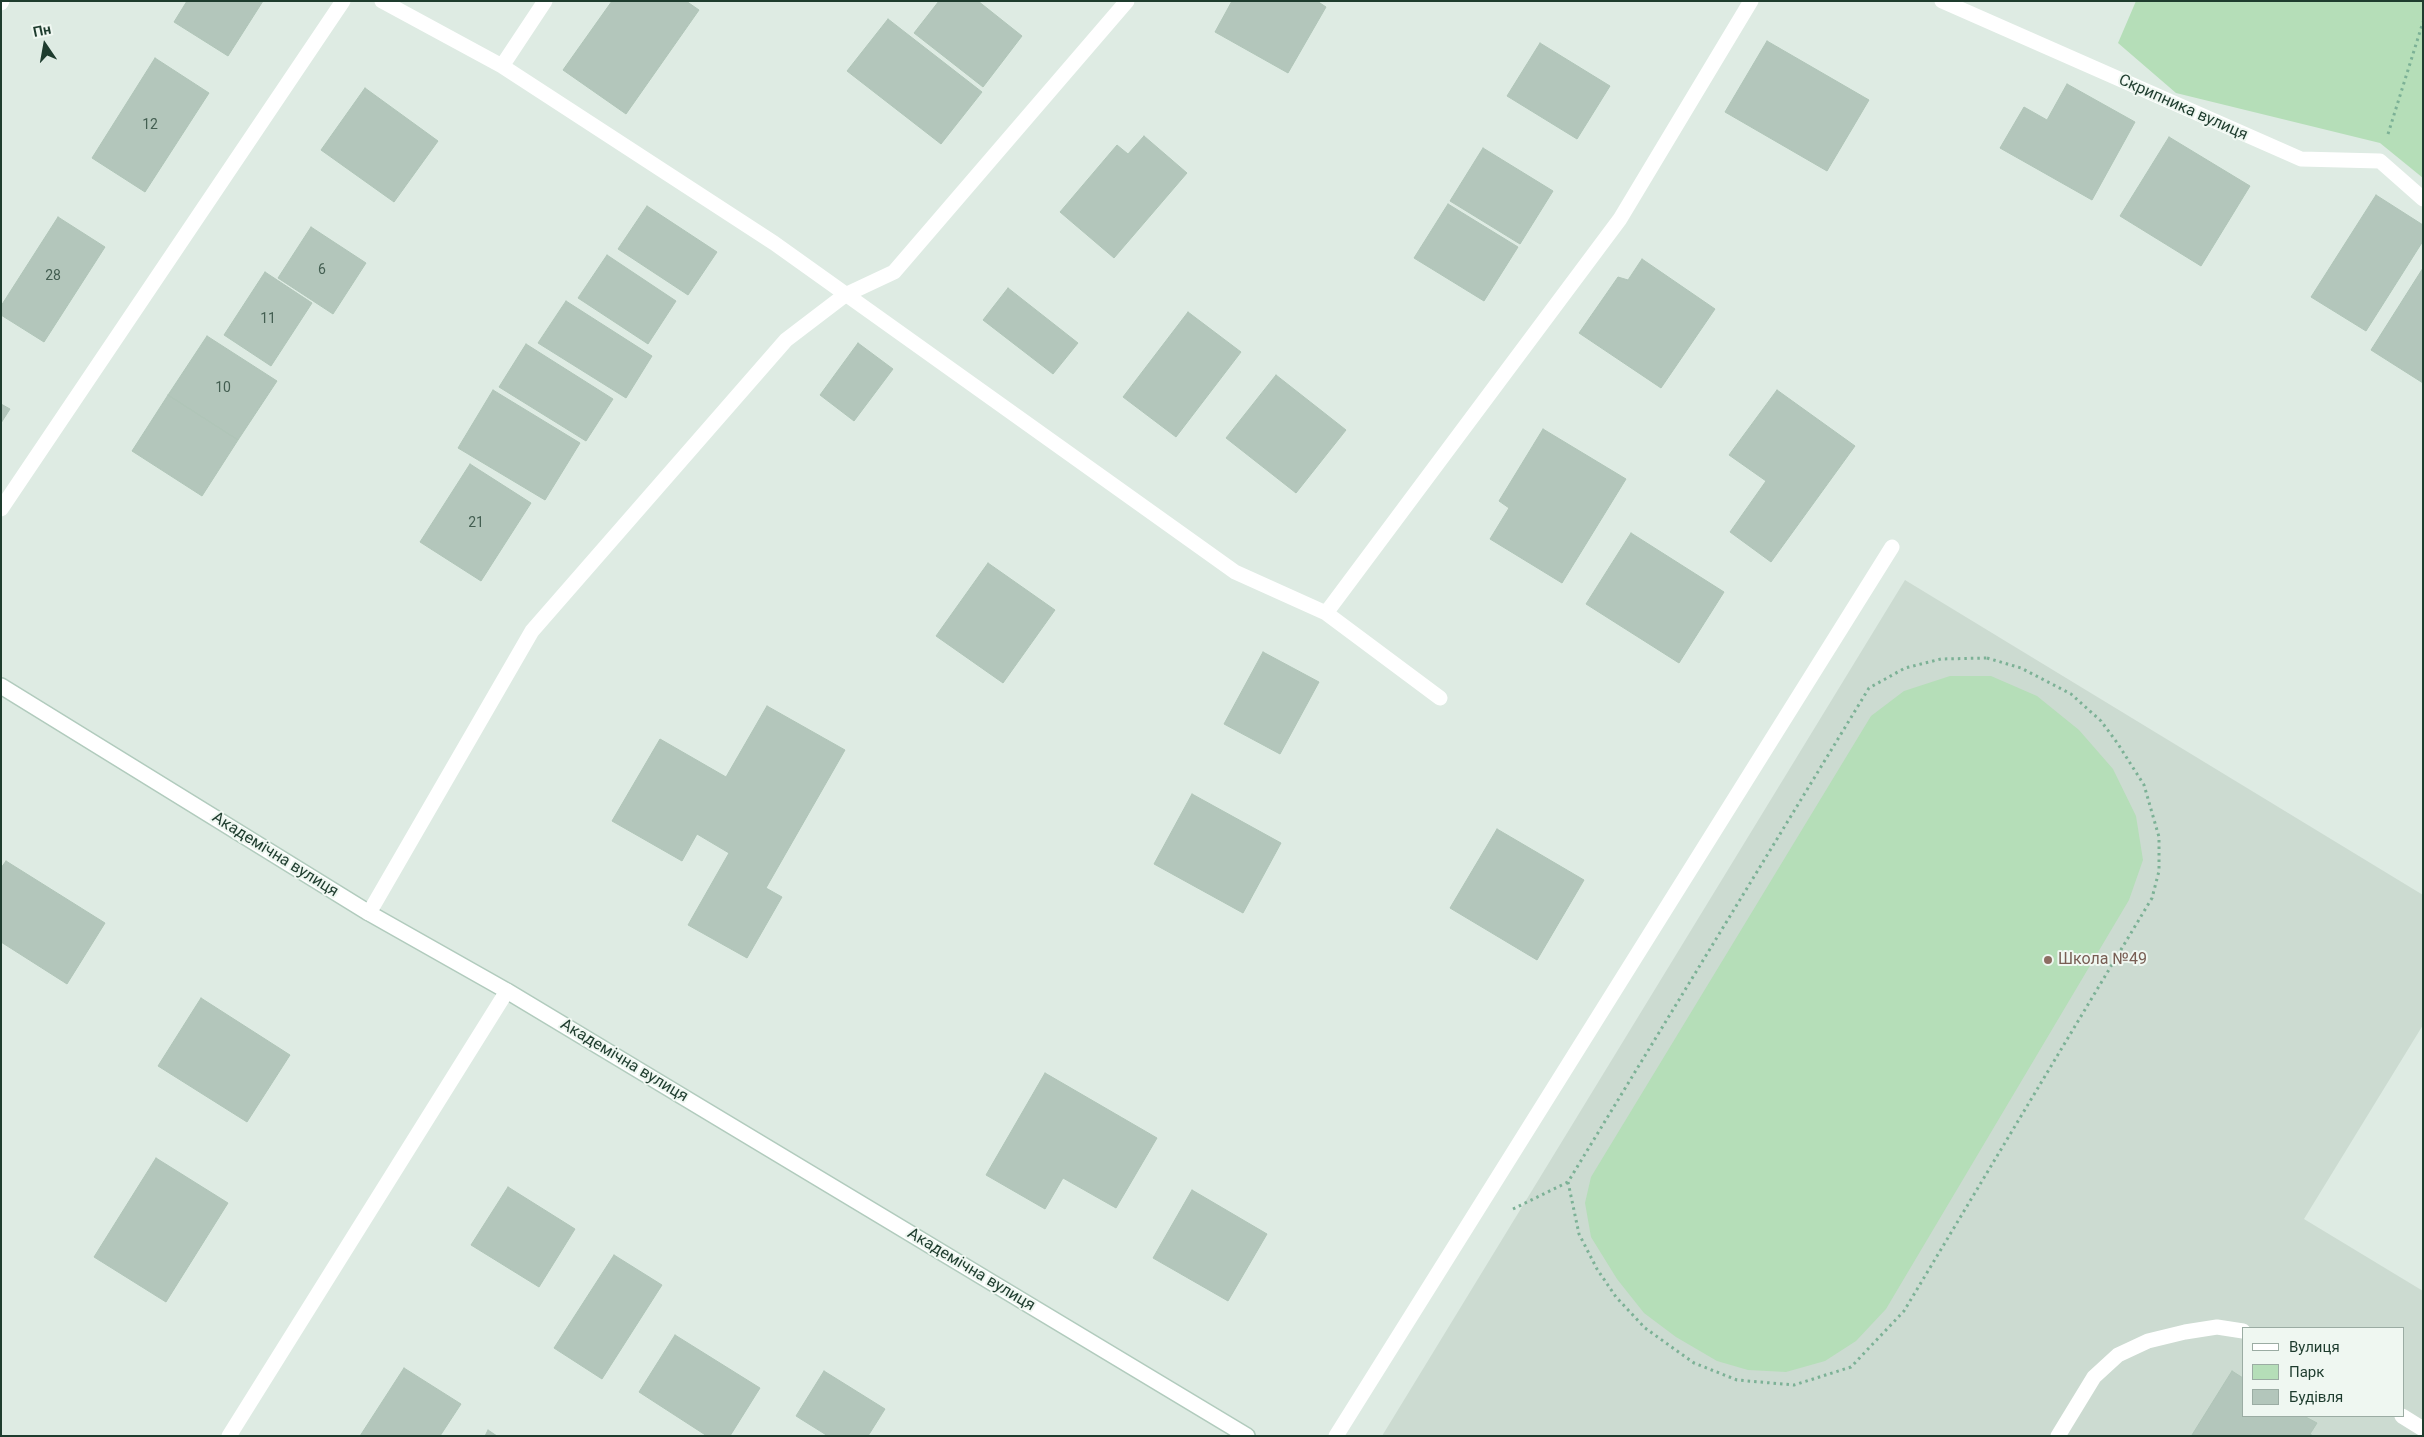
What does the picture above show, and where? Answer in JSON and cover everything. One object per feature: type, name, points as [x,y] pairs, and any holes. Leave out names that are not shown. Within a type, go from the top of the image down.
[{"type":"street","points":[[1,509],[343,1]]},
{"type":"street","points":[[382,1],[502,66],[774,242],[845,295],[1235,572],[1326,613],[1440,698]]},
{"type":"street","points":[[502,66],[545,1]]},
{"type":"street","points":[[369,913],[532,631],[786,340],[845,295],[894,272],[1127,1]]},
{"type":"street","points":[[1326,613],[1620,218],[1751,1]]},
{"type":"street","name":"Скрипника вулиця","points":[[1942,1],[2300,159],[2380,161]]},
{"type":"street","points":[[2380,161],[2423,198]]},
{"type":"street","points":[[1336,1436],[1892,547]]},
{"type":"street","name":"Академічна вулиця","points":[[1,686],[369,913],[507,991],[1247,1436]]},
{"type":"street","points":[[230,1435],[507,991]]},
{"type":"street","points":[[2058,1436],[2094,1377],[2118,1355],[2148,1341],[2185,1332],[2217,1327],[2242,1331]]},
{"type":"street","points":[[2404,1417],[2423,1429]]},
{"type":"path","points":[[2380,161],[2423,22]]},
{"type":"path","points":[[1987,658],[2021,668],[2071,694],[2101,721],[2144,785],[2159,837],[2159,871],[2152,898],[1904,1311],[1851,1367],[1794,1385],[1737,1380],[1694,1363],[1644,1328],[1616,1297],[1597,1269],[1579,1234],[1568,1182],[1869,688],[1905,668],[1941,659],[1987,658]]},
{"type":"shaded area","name":"Школа №49","points":[[1905,580],[2423,895],[2423,1025],[2304,1219],[2423,1291],[2423,1436],[1382,1436]]},
{"type":"green space","points":[[2136,1],[2423,1],[2423,178],[2380,143],[2176,93],[2118,43]]},
{"type":"green space","points":[[1950,676],[1991,676],[2037,696],[2079,730],[2113,769],[2136,816],[2143,860],[2129,900],[1886,1309],[1856,1341],[1825,1361],[1786,1372],[1748,1370],[1717,1361],[1676,1337],[1644,1313],[1617,1279],[1591,1237],[1585,1203],[1591,1177],[1871,716],[1904,691]]},
{"type":"building","points":[[187,1],[263,1],[228,56],[174,22]]},
{"type":"building","points":[[612,1],[686,1],[699,10],[626,114],[563,70]]},
{"type":"building","points":[[939,1],[978,1],[1022,36],[983,87],[914,33]]},
{"type":"building","points":[[1232,1],[1317,1],[1326,7],[1288,73],[1215,32]]},
{"type":"building","points":[[888,19],[982,92],[941,144],[847,71]]},
{"type":"building","points":[[1767,41],[1869,100],[1827,171],[1725,112]]},
{"type":"building","points":[[1540,43],[1610,86],[1577,139],[1507,96]]},
{"type":"building","points":[[155,58],[209,93],[145,192],[92,158]]},
{"type":"building","points":[[2067,84],[2135,122],[2092,200],[2000,148],[2024,107],[2047,120]]},
{"type":"building","points":[[365,88],[438,141],[394,202],[321,150]]},
{"type":"building","points":[[1144,136],[1187,173],[1114,258],[1060,212],[1117,145],[1128,154]]},
{"type":"building","points":[[2169,137],[2250,186],[2201,266],[2120,216]]},
{"type":"building","points":[[1483,148],[1553,191],[1520,244],[1450,201]]},
{"type":"building","points":[[2376,195],[2423,225],[2423,241],[2366,331],[2311,297]]},
{"type":"building","points":[[1448,204],[1518,247],[1484,301],[1414,258]]},
{"type":"building","points":[[647,206],[717,252],[688,295],[618,249]]},
{"type":"building","points":[[58,217],[105,247],[44,342],[1,315],[1,306]]},
{"type":"building","points":[[311,227],[366,263],[333,314],[278,278]]},
{"type":"building","points":[[607,255],[676,301],[648,344],[578,298]]},
{"type":"building","points":[[1642,259],[1715,309],[1661,388],[1579,333],[1618,277],[1628,280]]},
{"type":"building","points":[[2423,268],[2423,383],[2371,350]]},
{"type":"building","points":[[265,272],[312,303],[271,366],[224,335]]},
{"type":"building","points":[[1008,288],[1078,343],[1053,374],[983,320]]},
{"type":"building","points":[[566,301],[652,356],[626,398],[538,343]]},
{"type":"building","points":[[1188,312],[1241,352],[1176,437],[1123,397]]},
{"type":"building","points":[[207,336],[277,381],[238,440],[168,395]]},
{"type":"building","points":[[858,343],[893,369],[854,421],[820,395]]},
{"type":"building","points":[[526,344],[613,399],[586,441],[499,387]]},
{"type":"building","points":[[1276,375],[1346,430],[1296,493],[1226,438]]},
{"type":"building","points":[[493,390],[580,443],[545,500],[458,448]]},
{"type":"building","points":[[1777,390],[1855,446],[1771,562],[1730,532],[1766,481],[1729,455]]},
{"type":"building","points":[[168,395],[238,440],[202,496],[132,451]]},
{"type":"building","points":[[1,404],[10,409],[1,423]]},
{"type":"building","points":[[1543,429],[1626,479],[1562,583],[1490,539],[1509,508],[1499,501]]},
{"type":"building","points":[[470,464],[531,503],[481,581],[420,542]]},
{"type":"building","points":[[1631,533],[1724,592],[1679,663],[1586,604]]},
{"type":"building","points":[[988,563],[1055,610],[1003,683],[936,636]]},
{"type":"building","points":[[1263,652],[1319,682],[1280,754],[1224,724]]},
{"type":"building","points":[[767,706],[845,750],[766,888],[782,897],[747,958],[688,925],[729,853],[697,834],[682,861],[612,821],[660,739],[726,777]]},
{"type":"building","points":[[1192,794],[1281,843],[1243,913],[1154,864]]},
{"type":"building","points":[[1497,829],[1584,880],[1537,960],[1450,908]]},
{"type":"building","points":[[6,861],[105,923],[67,984],[1,942],[1,868]]},
{"type":"building","points":[[201,998],[290,1055],[247,1122],[158,1066]]},
{"type":"building","points":[[1045,1073],[1157,1138],[1116,1208],[1063,1178],[1045,1209],[986,1175]]},
{"type":"building","points":[[156,1158],[228,1203],[166,1302],[94,1257]]},
{"type":"building","points":[[508,1187],[575,1229],[539,1287],[471,1245]]},
{"type":"building","points":[[1192,1190],[1267,1234],[1228,1301],[1153,1258]]},
{"type":"building","points":[[614,1255],[662,1285],[602,1379],[554,1348]]},
{"type":"building","points":[[675,1335],[760,1388],[730,1436],[707,1436],[639,1392]]},
{"type":"building","points":[[404,1368],[461,1404],[440,1436],[360,1436]]},
{"type":"building","points":[[824,1371],[885,1409],[868,1436],[828,1436],[796,1416]]},
{"type":"building","points":[[2232,1371],[2242,1377],[2242,1417],[2306,1417],[2317,1423],[2310,1434],[2313,1436],[2192,1435]]},
{"type":"building","points":[[488,1430],[497,1436],[485,1436]]},
{"type":"place","name":"Школа №49","points":[[2048,960]]}]
